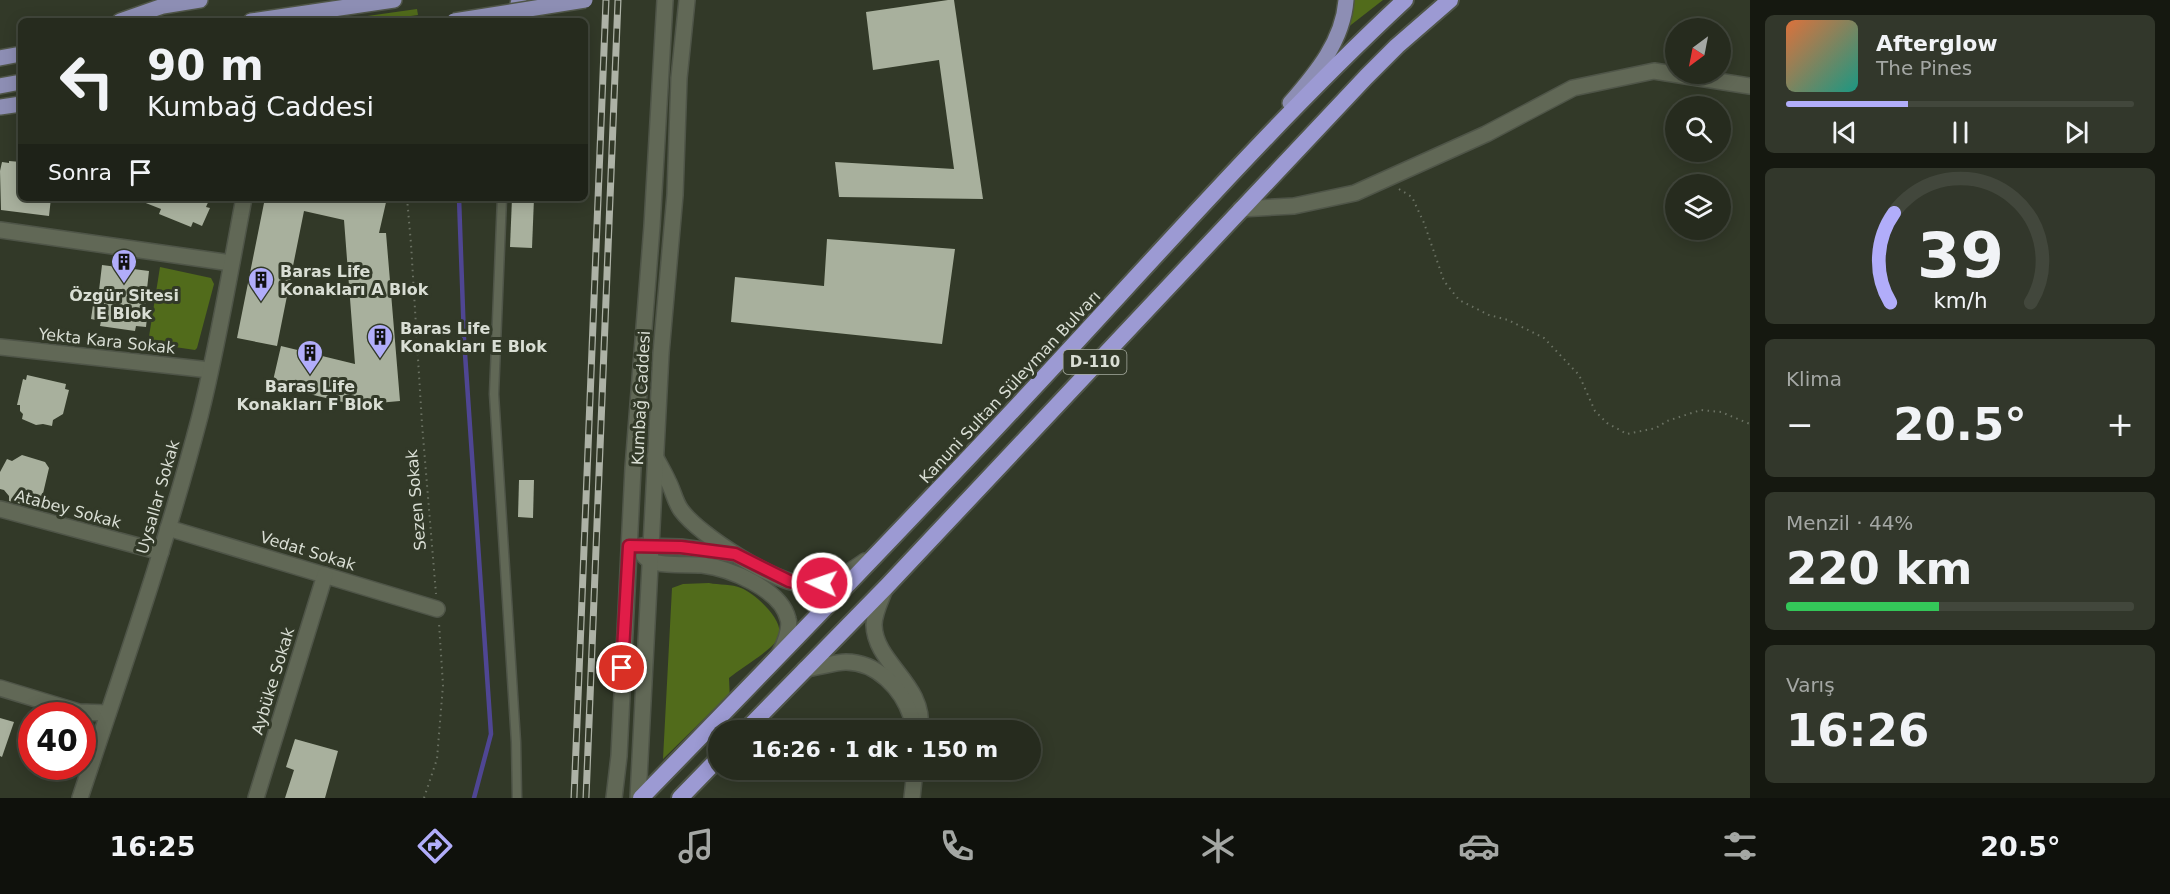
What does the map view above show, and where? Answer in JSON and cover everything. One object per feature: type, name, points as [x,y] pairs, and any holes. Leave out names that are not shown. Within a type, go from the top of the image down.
[{"type":"highway","name":"Kanuni Sultan Süleyman Bulvarı","points":[[639,798],[878,554],[1222,185],[1337,66],[1405,0]]},
{"type":"highway","name":"D-110","points":[[756,720],[887,586],[1373,69],[1450,0]]},
{"type":"highway","points":[[680,798],[708,769]]},
{"type":"main road","points":[[129,18],[163,6],[200,0]]},
{"type":"main road","points":[[271,18],[394,0]]},
{"type":"main road","points":[[515,18],[519,0]]},
{"type":"main road","points":[[473,18],[585,0]]},
{"type":"main road","points":[[1222,185],[1302,90],[1326,57],[1336,41],[1346,0]]},
{"type":"main road","points":[[0,58],[18,55]]},
{"type":"main road","points":[[0,86],[18,83]]},
{"type":"main road","points":[[0,107],[18,104]]},
{"type":"street","name":"Kumbağ Caddesi","points":[[614,798],[619,756],[633,457],[652,226],[665,0]]},
{"type":"street","name":"Kumbağ Caddesi","points":[[639,798],[661,353],[675,195],[679,78],[687,0]]},
{"type":"street","points":[[1240,209],[1294,206],[1354,193],[1486,134],[1573,88],[1654,71],[1750,86]]},
{"type":"street","name":"Uysallar Sokak","points":[[80,798],[161,552],[200,414],[243,201]]},
{"type":"street","points":[[0,230],[231,263]]},
{"type":"street","name":"Yekta Kara Sokak","points":[[0,347],[210,370]]},
{"type":"street","points":[[655,456],[681,510],[695,524],[735,554],[768,572],[789,581],[807,585],[836,579],[878,554]]},
{"type":"street","name":"Atabey Sokak","points":[[0,509],[161,552]]},
{"type":"street","name":"Vedat Sokak","points":[[168,528],[437,609]]},
{"type":"street","points":[[629,546],[651,545],[735,554]]},
{"type":"street","points":[[629,546],[651,561],[702,565],[747,578],[772,596],[783,608],[789,621],[784,645],[777,659]]},
{"type":"street","name":"Aybüke Sokak","points":[[256,798],[325,575]]},
{"type":"street","points":[[887,586],[877,610],[875,633],[882,650],[910,689],[921,720]]},
{"type":"street","points":[[804,669],[844,662],[859,664],[878,672],[897,688],[907,705],[912,720]]},
{"type":"street","points":[[0,688],[79,712],[108,713]]},
{"type":"street","points":[[912,798],[914,780]]},
{"type":"lane","points":[[502,201],[494,394],[515,730],[517,798]]},
{"type":"path","points":[[1383,180],[1412,197],[1424,223],[1444,280],[1459,300],[1544,338],[1579,375],[1595,411],[1607,423],[1627,434],[1656,428],[1667,421],[1701,411],[1721,412],[1750,424]]},
{"type":"path","name":"Sezen Sokak","points":[[407,201],[422,424],[444,685],[437,759],[424,798]]},
{"type":"green space","points":[[1351,0],[1383,0],[1347,28]]},
{"type":"green space","points":[[417,9],[418,15],[396,18],[353,18]]},
{"type":"green space","points":[[160,267],[211,278],[214,284],[195,350],[148,343]]},
{"type":"green space","points":[[683,584],[730,585],[755,596],[775,618],[780,633],[768,650],[729,678],[730,701],[723,710],[717,706],[663,759],[672,588]]},
{"type":"building","points":[[954,0],[983,199],[839,197],[835,162],[954,169],[939,60],[873,70],[866,12]]},
{"type":"building","points":[[9,161],[18,162],[18,201],[51,201],[49,216],[1,210],[0,171],[2,162],[9,163]]},
{"type":"building","points":[[141,201],[209,201],[206,207],[210,208],[202,226],[193,222],[191,227],[159,214],[161,209]]},
{"type":"building","points":[[264,201],[386,201],[379,233],[386,233],[400,401],[355,405],[272,385],[281,346],[355,364],[344,220],[304,211],[277,346],[237,338]]},
{"type":"building","points":[[512,201],[534,201],[532,248],[510,247]]},
{"type":"building","points":[[827,239],[955,249],[942,344],[731,322],[735,277],[824,286]]},
{"type":"building","name":"Özgür Sitesi E Blok","points":[[102,265],[149,271],[145,307],[148,308],[146,327],[136,326],[135,331],[100,326],[101,321],[91,319],[94,298],[98,299]]},
{"type":"building","points":[[27,375],[66,384],[65,389],[69,390],[63,414],[53,420],[52,426],[36,425],[22,419],[20,405],[17,405],[23,379],[26,380]]},
{"type":"building","points":[[22,455],[45,462],[49,468],[41,502],[34,507],[9,501],[9,496],[0,489],[0,472],[7,459],[12,461]]},
{"type":"building","points":[[519,480],[534,480],[533,518],[518,517]]},
{"type":"building","points":[[0,718],[14,722],[2,757],[0,756]]},
{"type":"building","points":[[295,739],[338,751],[325,798],[285,798],[294,770],[286,767]]},
{"type":"waterway","points":[[459,201],[464,339],[491,734],[474,798]]},
{"type":"railway","points":[[574,798],[606,0]]},
{"type":"railway","points":[[586,798],[618,0]]},
{"type":"place","name":"Özgür Sitesi E Blok","points":[[124,285]]},
{"type":"place","name":"Baras Life Konakları A Blok","points":[[261,303]]},
{"type":"place","name":"Baras Life Konakları E Blok","points":[[380,360]]},
{"type":"place","name":"Baras Life Konakları F Blok","points":[[310,376]]},
{"type":"route","points":[[622,668],[629,546],[681,547],[735,554],[789,581],[807,585],[822,583]]}]
